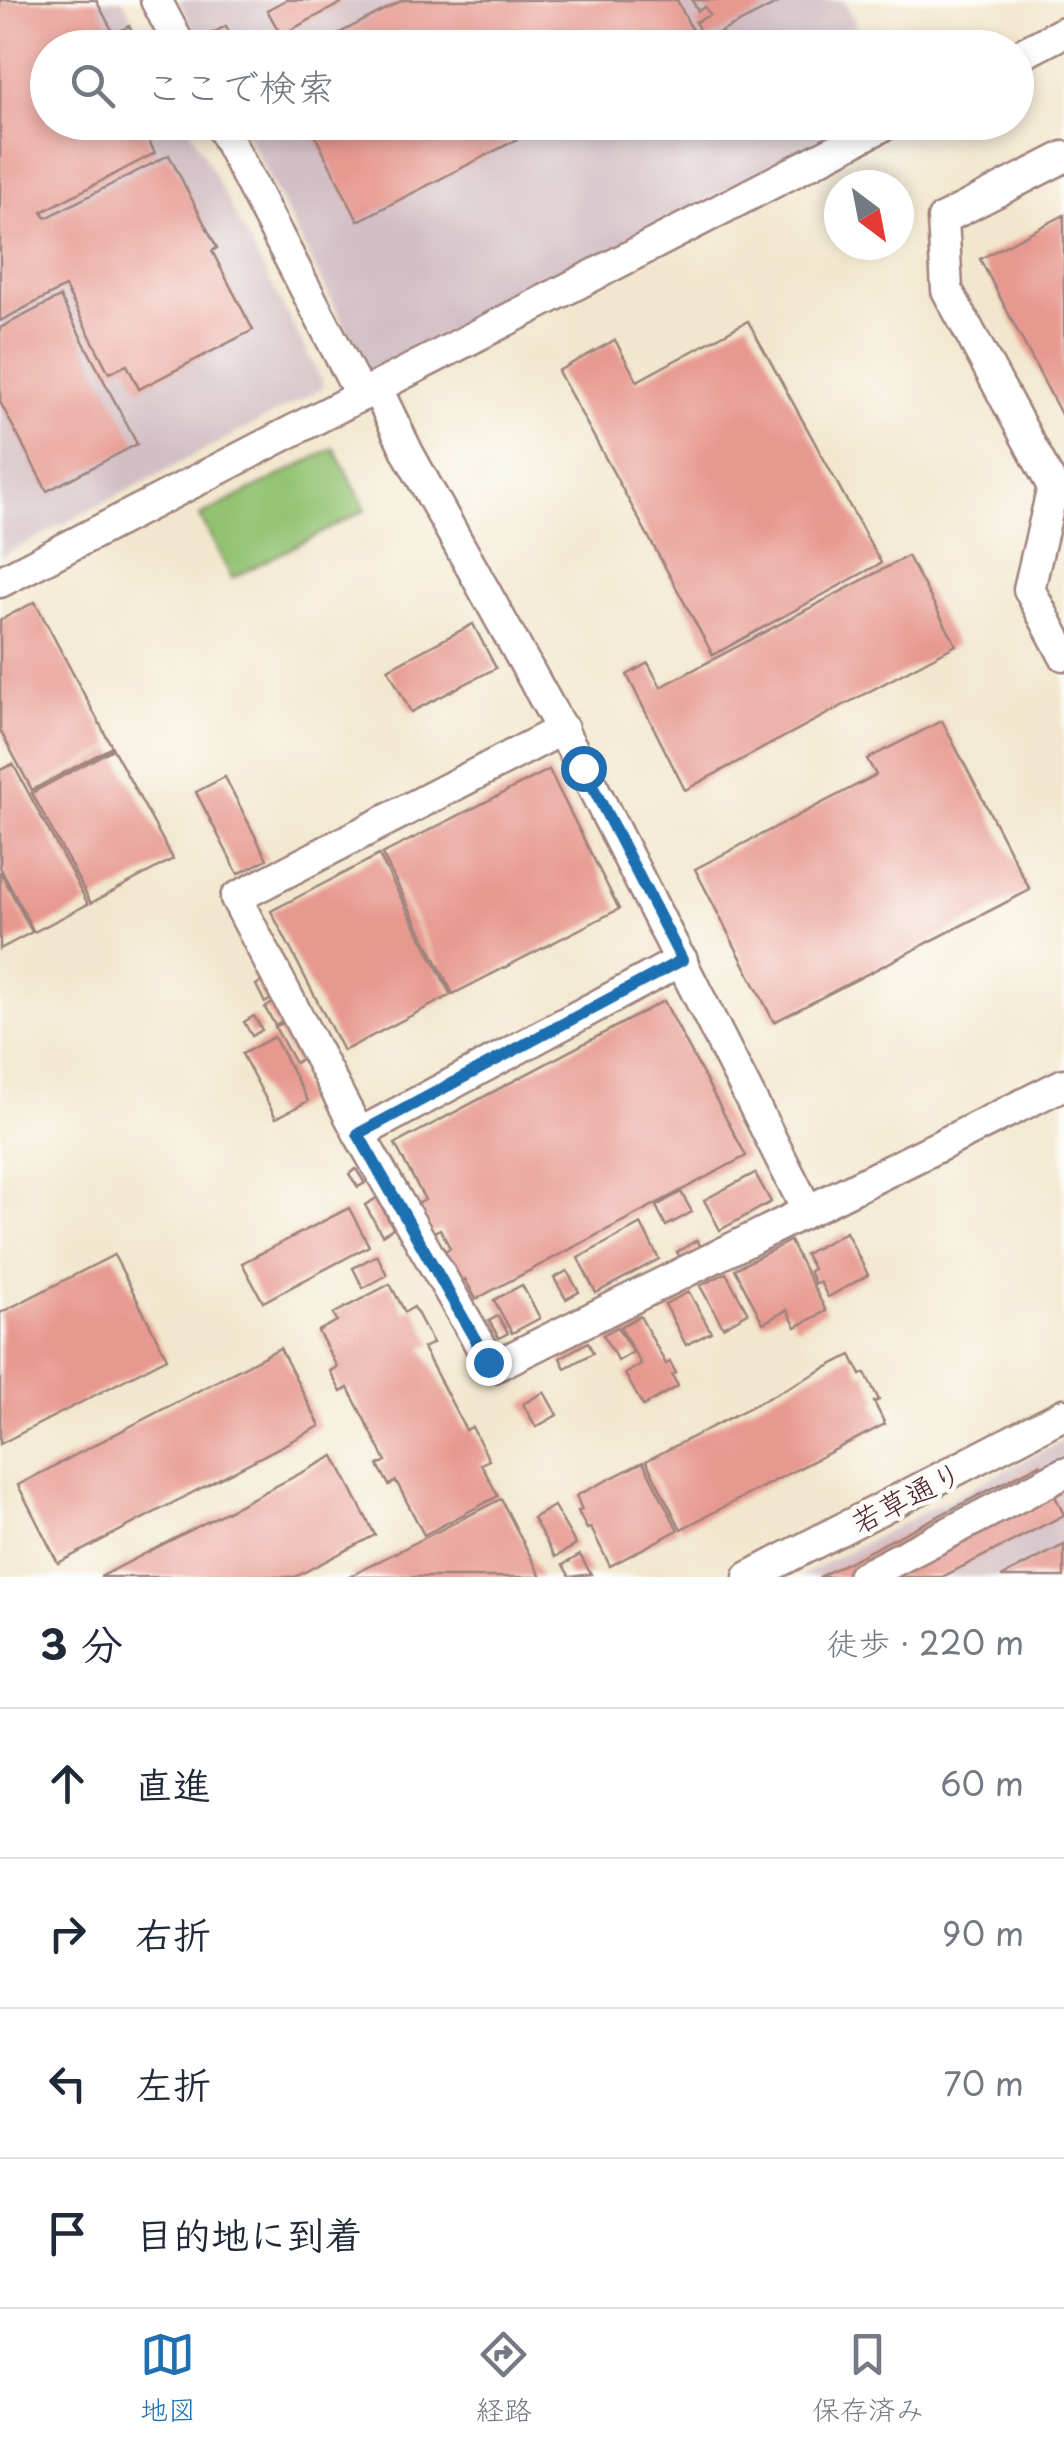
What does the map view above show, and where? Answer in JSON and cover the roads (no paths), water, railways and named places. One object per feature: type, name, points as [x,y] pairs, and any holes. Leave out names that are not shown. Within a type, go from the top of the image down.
[{"type":"street","points":[[156,0],[171,30]]},
{"type":"street","points":[[1034,48],[1064,32]]},
{"type":"street","points":[[229,140],[562,729],[806,1210]]},
{"type":"street","points":[[0,582],[855,140]]},
{"type":"street","points":[[1064,157],[943,219],[946,290],[1053,487],[1050,552],[1029,589],[1064,655]]},
{"type":"street","points":[[562,729],[236,898],[358,1134],[493,1366],[1064,1084]]},
{"type":"street","points":[[358,1134],[682,960]]},
{"type":"street","name":"若草通り","points":[[749,1577],[1064,1414]]},
{"type":"street","points":[[863,1577],[1064,1472]]}]
